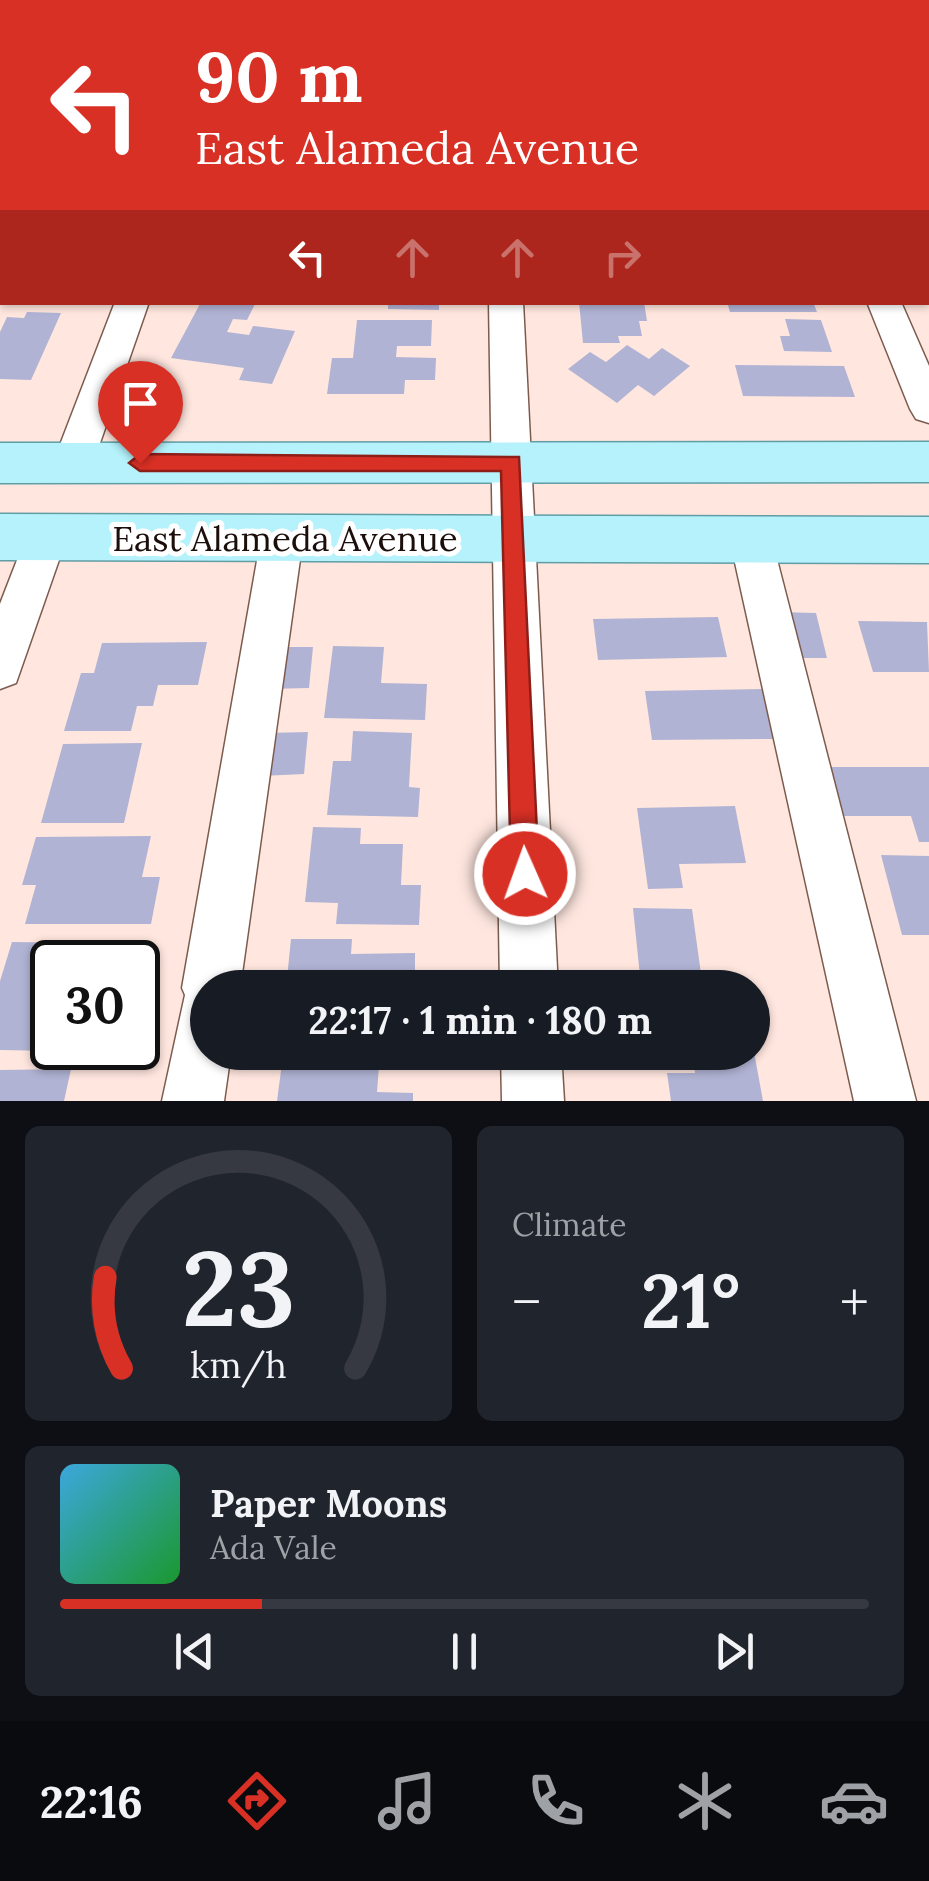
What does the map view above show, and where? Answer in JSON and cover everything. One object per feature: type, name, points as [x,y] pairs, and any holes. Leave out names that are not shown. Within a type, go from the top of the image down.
[{"type":"main road","points":[[0,463],[929,462]]},
{"type":"main road","name":"East Alameda Avenue","points":[[23,537],[929,540]]},
{"type":"street","points":[[73,463],[131,305]]},
{"type":"street","points":[[506,305],[528,970]]},
{"type":"street","points":[[885,305],[929,410]]},
{"type":"street","points":[[0,667],[23,537]]},
{"type":"street","points":[[214,970],[282,538]]},
{"type":"street","points":[[752,540],[885,1101]]},
{"type":"street","points":[[193,1101],[198,1070]]},
{"type":"street","points":[[532,1070],[533,1101]]},
{"type":"building","points":[[199,305],[254,305],[247,320],[233,319],[227,332],[249,335],[253,326],[295,331],[272,384],[239,380],[244,368],[171,358]]},
{"type":"building","points":[[388,305],[439,305],[439,310],[388,309]]},
{"type":"building","points":[[579,305],[644,305],[647,321],[639,321],[642,336],[618,336],[620,343],[583,343]]},
{"type":"building","points":[[728,305],[814,305],[817,312],[730,312]]},
{"type":"building","points":[[27,312],[61,313],[31,380],[0,379],[0,332],[7,317],[24,318]]},
{"type":"building","points":[[785,319],[821,320],[832,352],[784,351],[780,336],[790,336]]},
{"type":"building","points":[[357,320],[432,320],[431,346],[397,346],[396,357],[436,358],[435,380],[405,380],[404,394],[327,394],[332,358],[353,358]]},
{"type":"building","points":[[627,345],[649,359],[662,348],[690,366],[654,396],[638,385],[617,403],[568,369],[590,352],[606,362]]},
{"type":"building","points":[[735,365],[844,366],[855,397],[743,396]]},
{"type":"building","points":[[779,612],[816,613],[827,658],[790,658]]},
{"type":"building","points":[[718,617],[727,657],[598,660],[593,619]]},
{"type":"building","points":[[858,621],[927,622],[929,672],[873,672]]},
{"type":"building","points":[[207,642],[198,685],[158,685],[153,706],[137,706],[131,731],[64,731],[81,673],[94,673],[102,643]]},
{"type":"building","points":[[333,646],[384,647],[381,683],[427,684],[425,720],[324,718]]},
{"type":"building","points":[[274,647],[313,647],[309,688],[268,689]]},
{"type":"building","points":[[764,689],[775,739],[652,740],[645,691]]},
{"type":"building","points":[[353,731],[412,733],[409,787],[420,788],[418,817],[327,815],[333,761],[351,761]]},
{"type":"building","points":[[308,732],[304,774],[261,776],[267,733]]},
{"type":"building","points":[[142,743],[124,823],[41,823],[63,744]]},
{"type":"building","points":[[816,767],[929,767],[929,842],[919,842],[911,816],[828,816]]},
{"type":"building","points":[[735,806],[746,863],[679,864],[683,888],[648,889],[637,808]]},
{"type":"building","points":[[313,827],[361,828],[360,844],[403,844],[401,885],[421,885],[419,925],[336,924],[338,903],[305,902]]},
{"type":"building","points":[[151,836],[142,877],[160,877],[151,924],[25,924],[36,885],[22,885],[36,837]]},
{"type":"building","points":[[881,855],[929,856],[929,935],[902,935]]},
{"type":"building","points":[[633,908],[692,909],[700,970],[639,970]]},
{"type":"building","points":[[291,939],[352,939],[351,954],[415,953],[415,970],[288,970]]},
{"type":"building","points":[[12,942],[30,942],[30,1051],[0,1050],[0,981]]},
{"type":"building","points":[[0,1070],[71,1070],[64,1101],[0,1101]]},
{"type":"building","points":[[281,1070],[379,1070],[377,1092],[413,1093],[413,1101],[277,1101]]},
{"type":"building","points":[[695,1070],[757,1070],[763,1101],[671,1101],[667,1073],[695,1073]]},
{"type":"route","points":[[140,463],[512,463],[525,874]]}]
